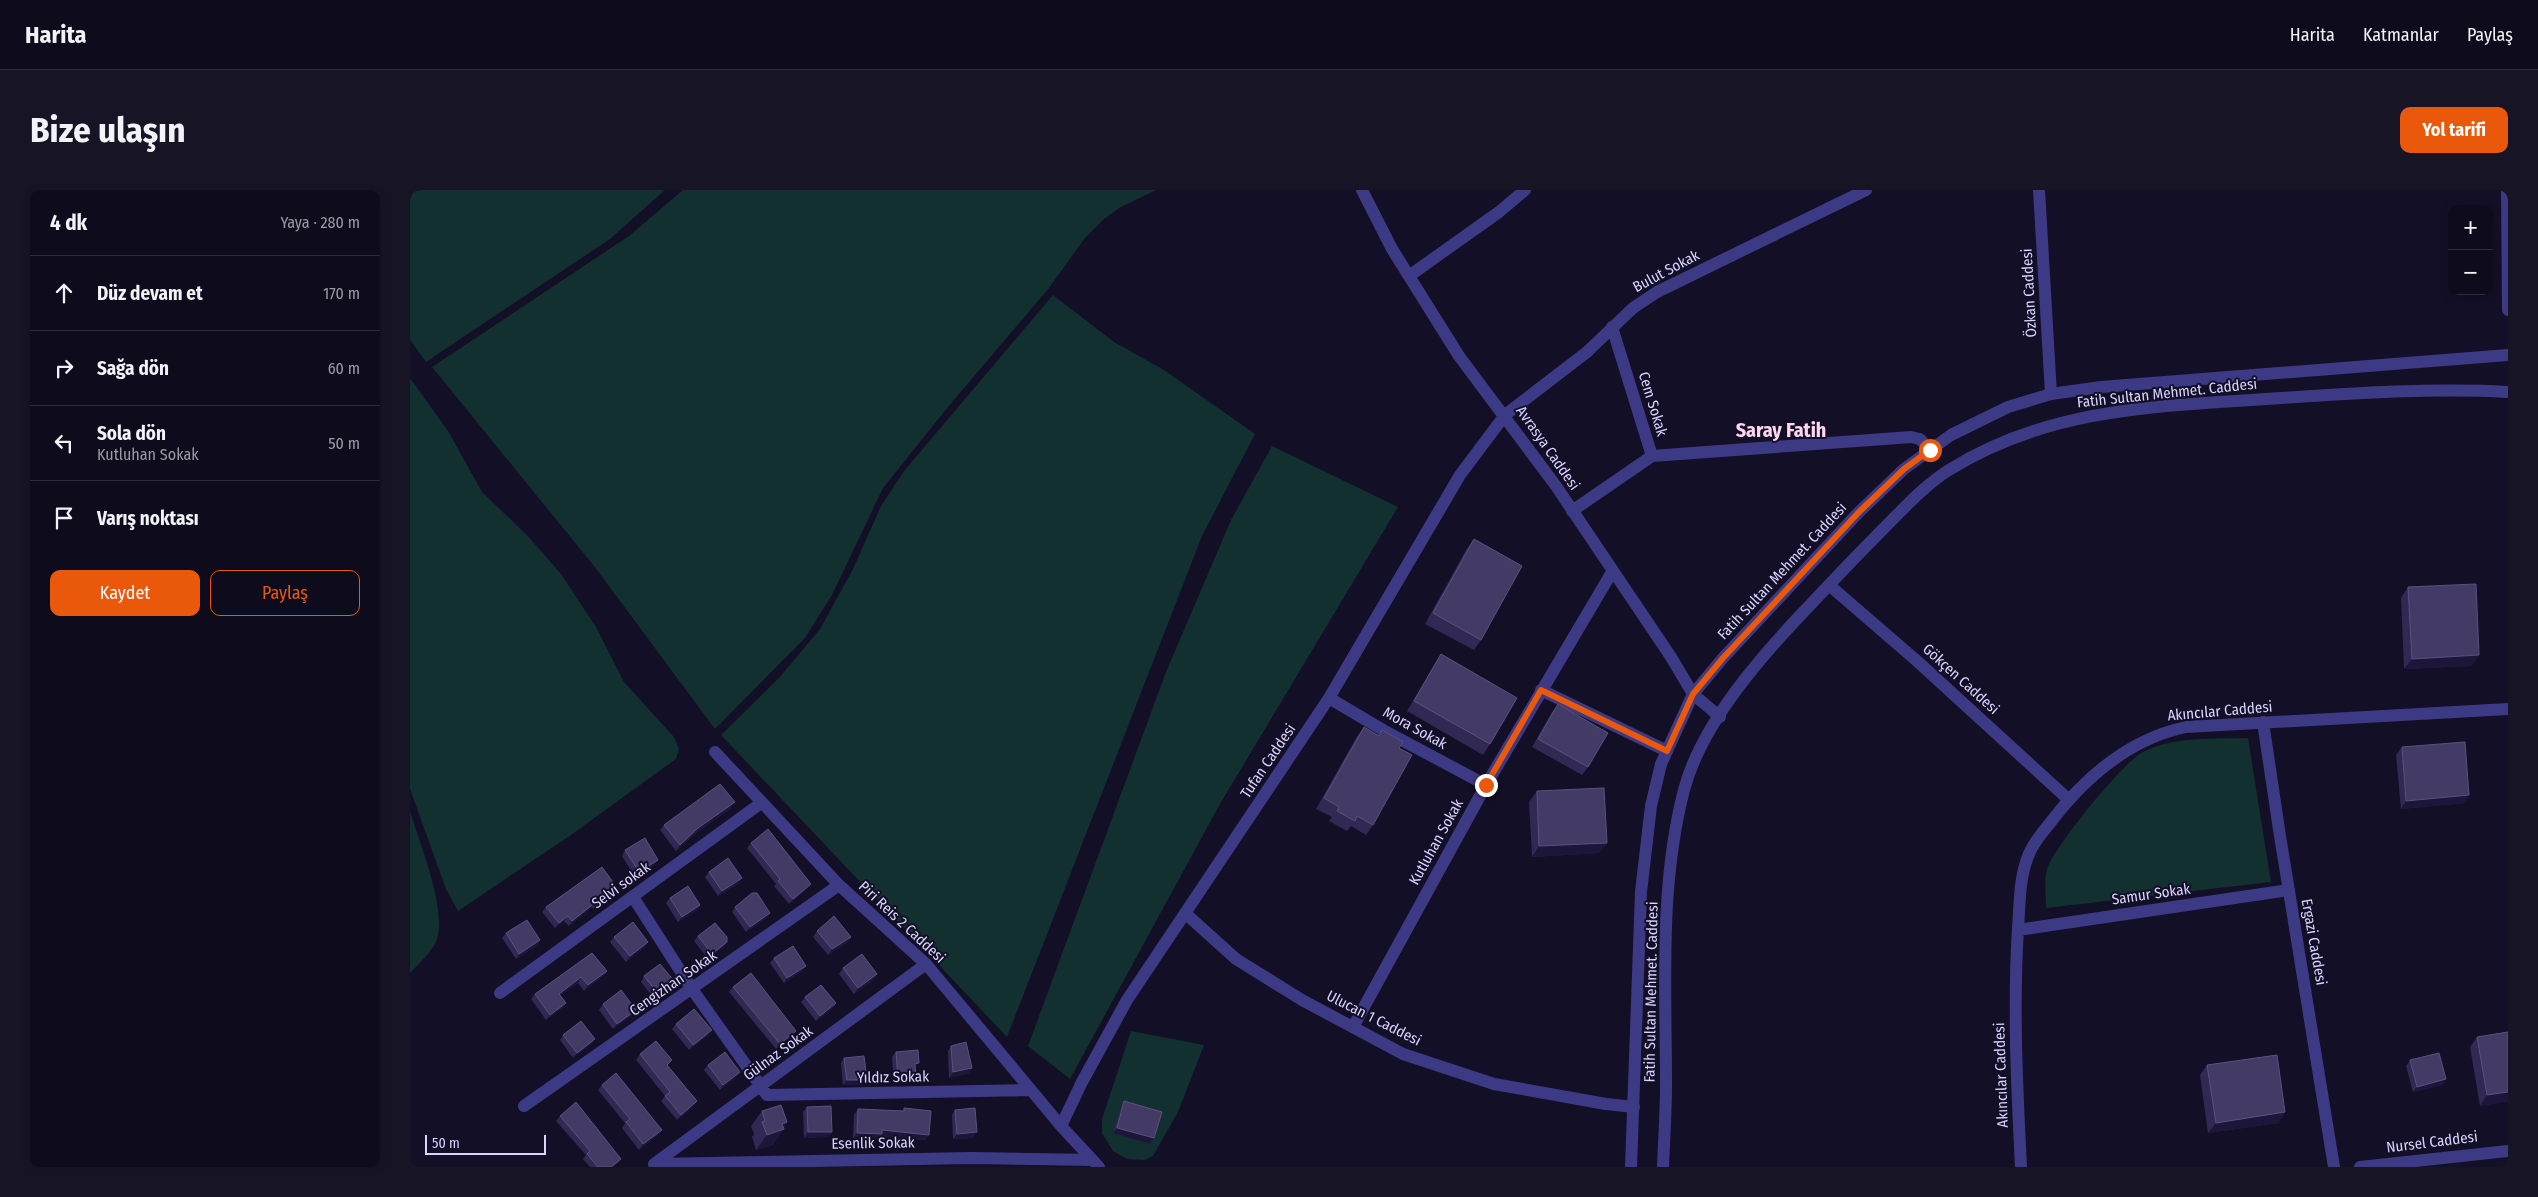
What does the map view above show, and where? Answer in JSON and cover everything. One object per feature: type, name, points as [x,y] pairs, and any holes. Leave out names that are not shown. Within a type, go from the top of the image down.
[{"type":"street","name":"Avrasya Caddesi","points":[[1362,190],[1392,250],[1459,356],[1505,415],[1572,511],[1671,657],[1693,694],[1720,717]]},
{"type":"street","points":[[1409,276],[1498,212],[1525,190]]},
{"type":"street","name":"Bulut Sokak","points":[[1505,415],[1587,352],[1633,308],[1657,292],[1866,190]]},
{"type":"street","name":"Özkan Caddesi","points":[[2038,190],[2051,394]]},
{"type":"street","points":[[2507,190],[2508,310]]},
{"type":"street","name":"Cem Sokak","points":[[1572,511],[1652,456],[1612,327]]},
{"type":"street","name":"Fatih Sultan Mehmet. Caddesi","points":[[1631,1167],[1642,892],[1651,806],[1661,764],[1693,694],[1723,658],[1859,512],[1904,469],[1951,435],[2008,407],[2051,394],[2101,387],[2508,355]]},
{"type":"street","name":"Fatih Sultan Mehmet. Caddesi","points":[[1663,1167],[1666,1088],[1665,944],[1670,868],[1684,791],[1694,761],[1720,717],[1783,632],[1917,496],[1947,471],[2012,438],[2073,418],[2220,402],[2368,393],[2453,389],[2508,392]]},
{"type":"street","name":"Tufan Caddesi","points":[[1061,1126],[1082,1082],[1127,1000],[1329,698],[1460,475],[1505,415]]},
{"type":"street","points":[[1652,456],[1911,436],[1920,439],[1930,450]]},
{"type":"street","name":"Kutluhan Sokak","points":[[1353,1027],[1486,785],[1612,572]]},
{"type":"street","name":"Gökçen Caddesi","points":[[1829,584],[1917,661],[2068,800]]},
{"type":"street","points":[[1541,690],[1667,751]]},
{"type":"street","name":"Mora Sokak","points":[[1329,698],[1383,730],[1486,785]]},
{"type":"street","name":"Akıncılar Caddesi","points":[[2021,1167],[2016,1036],[2018,930],[2022,879],[2029,852],[2068,800],[2101,768],[2134,745],[2163,732],[2186,727],[2508,709]]},
{"type":"street","name":"Ergazi Caddesi","points":[[2263,722],[2334,1167]]},
{"type":"street","name":"Piri Reis 2 Caddesi","points":[[715,752],[839,886],[926,964],[1061,1126],[1096,1163]]},
{"type":"street","name":"Selvi sokak","points":[[500,993],[761,803]]},
{"type":"street","name":"Cengizhan Sokak","points":[[524,1106],[839,886]]},
{"type":"street","name":"Samur Sokak","points":[[2018,930],[2289,890]]},
{"type":"street","points":[[633,897],[692,989],[759,1086]]},
{"type":"street","name":"Ulucan 1 Caddesi","points":[[1185,913],[1236,960],[1302,1000],[1403,1054],[1494,1084],[1606,1104],[1634,1106]]},
{"type":"street","name":"Gülnaz Sokak","points":[[652,1166],[926,964]]},
{"type":"street","name":"Yıldız Sokak","points":[[759,1086],[767,1095],[1031,1090]]},
{"type":"street","name":"Nursel Caddesi","points":[[2360,1167],[2508,1151]]},
{"type":"street","name":"Esenlik Sokak","points":[[652,1166],[979,1162],[1096,1163]]},
{"type":"green space","points":[[410,190],[665,190],[610,239],[426,362],[410,340]]},
{"type":"green space","points":[[683,190],[1156,190],[1119,208],[1104,219],[1085,238],[1049,288],[948,407],[883,488],[832,595],[805,638],[715,729],[594,566],[432,367],[629,236]]},
{"type":"green space","points":[[1053,295],[1114,342],[1164,370],[1255,434],[1202,536],[1007,1037],[721,735],[779,678],[820,629],[853,569],[881,506],[904,471]]},
{"type":"green space","points":[[410,378],[448,431],[482,492],[527,535],[561,574],[596,627],[624,682],[674,737],[679,749],[676,759],[568,837],[458,911],[446,889],[410,789]]},
{"type":"green space","points":[[1272,446],[1398,507],[1220,804],[1070,1079],[1028,1046],[1166,672],[1231,520]]},
{"type":"green space","points":[[2248,738],[2271,882],[2046,908],[2046,873],[2052,858],[2090,806],[2133,759],[2143,752],[2168,743],[2195,739]]},
{"type":"green space","points":[[410,811],[432,878],[439,915],[439,931],[435,944],[410,973]]},
{"type":"green space","points":[[1131,1031],[1204,1045],[1178,1112],[1153,1156],[1145,1160],[1127,1159],[1113,1151],[1102,1133],[1102,1119]]},
{"type":"building","points":[[1474,539],[1522,566],[1481,640],[1433,613]]},
{"type":"building","points":[[2476,584],[2479,655],[2412,659],[2408,587]]},
{"type":"building","points":[[1441,654],[1517,698],[1490,744],[1414,701]]},
{"type":"building","points":[[1558,704],[1608,733],[1588,767],[1538,739]]},
{"type":"building","points":[[1364,727],[1379,736],[1382,730],[1403,742],[1399,748],[1412,755],[1373,825],[1357,816],[1355,821],[1337,811],[1339,807],[1324,798]]},
{"type":"building","points":[[2465,742],[2469,795],[2406,801],[2402,747]]},
{"type":"building","points":[[720,784],[735,802],[698,828],[680,845],[664,825]]},
{"type":"building","points":[[1604,788],[1607,843],[1539,846],[1537,791]]},
{"type":"building","points":[[768,829],[811,884],[793,899],[778,881],[780,879],[751,843]]},
{"type":"building","points":[[645,838],[658,860],[639,872],[625,850]]},
{"type":"building","points":[[728,858],[742,878],[722,891],[709,872]]},
{"type":"building","points":[[602,867],[618,889],[598,904],[596,902],[572,921],[568,916],[559,923],[546,907]]},
{"type":"building","points":[[688,886],[700,905],[682,917],[670,898]]},
{"type":"building","points":[[752,893],[757,893],[770,913],[750,927],[735,907]]},
{"type":"building","points":[[834,916],[851,937],[832,949],[817,931]]},
{"type":"building","points":[[527,920],[540,940],[519,954],[506,933]]},
{"type":"building","points":[[633,922],[648,942],[630,956],[614,937]]},
{"type":"building","points":[[715,923],[727,937],[727,942],[712,954],[698,936]]},
{"type":"building","points":[[793,946],[806,966],[787,978],[774,958]]},
{"type":"building","points":[[592,953],[607,971],[588,985],[581,977],[559,994],[566,1003],[550,1015],[535,994]]},
{"type":"building","points":[[862,954],[877,974],[858,988],[843,968]]},
{"type":"building","points":[[660,964],[675,982],[659,995],[644,976]]},
{"type":"building","points":[[751,973],[796,1031],[780,1044],[733,987]]},
{"type":"building","points":[[821,985],[836,1003],[820,1016],[805,997]]},
{"type":"building","points":[[621,990],[636,1010],[617,1024],[603,1004]]},
{"type":"building","points":[[694,1009],[712,1030],[693,1045],[676,1024]]},
{"type":"building","points":[[581,1021],[595,1039],[577,1053],[563,1035]]},
{"type":"building","points":[[2508,1032],[2508,1092],[2487,1095],[2477,1037]]},
{"type":"building","points":[[656,1041],[672,1060],[667,1065],[697,1101],[681,1115],[665,1096],[670,1092],[640,1054]]},
{"type":"building","points":[[966,1042],[972,1068],[953,1072],[951,1046]]},
{"type":"building","points":[[918,1050],[919,1063],[915,1064],[916,1076],[898,1078],[896,1052]]},
{"type":"building","points":[[725,1052],[740,1072],[723,1085],[708,1065]]},
{"type":"building","points":[[2439,1053],[2446,1079],[2417,1087],[2410,1060]]},
{"type":"building","points":[[2277,1055],[2285,1112],[2216,1123],[2207,1065]]},
{"type":"building","points":[[864,1056],[867,1080],[847,1080],[844,1058]]},
{"type":"building","points":[[616,1073],[662,1130],[643,1144],[626,1122],[630,1119],[602,1085]]},
{"type":"building","points":[[1124,1101],[1162,1112],[1154,1138],[1117,1128]]},
{"type":"building","points":[[576,1102],[621,1159],[611,1167],[598,1167],[587,1154],[590,1151],[560,1116]]},
{"type":"building","points":[[781,1105],[787,1122],[782,1124],[784,1129],[767,1135],[762,1122],[765,1121],[762,1111]]},
{"type":"building","points":[[831,1106],[832,1132],[808,1132],[807,1107]]},
{"type":"building","points":[[904,1108],[931,1111],[929,1135],[882,1130],[882,1134],[857,1133],[858,1109],[904,1111]]},
{"type":"building","points":[[975,1108],[977,1132],[957,1134],[955,1110]]},
{"type":"district","name":"Saray Fatih","points":[[1781,430]]},
{"type":"route","points":[[1486,785],[1541,690],[1667,751],[1693,694],[1723,658],[1859,512],[1904,469],[1930,450]]}]
